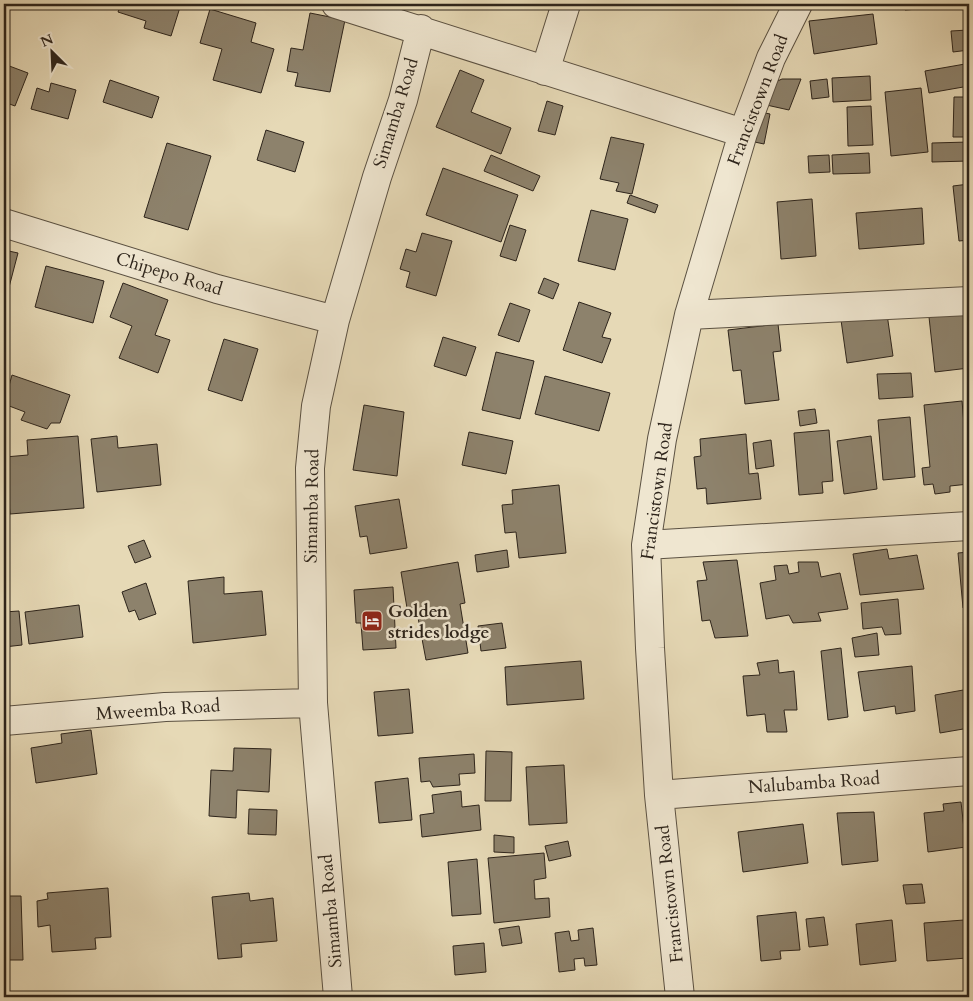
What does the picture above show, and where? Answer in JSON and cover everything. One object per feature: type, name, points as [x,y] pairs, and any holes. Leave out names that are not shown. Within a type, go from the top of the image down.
[{"type":"street","points":[[336,4],[421,29],[743,133]]},
{"type":"street","points":[[545,70],[566,4]]},
{"type":"street","name":"Francistown Road","points":[[680,997],[659,795],[646,545],[662,439],[688,314],[743,133],[771,58],[798,4]]},
{"type":"street","name":"Simamba Road","points":[[338,997],[313,703],[310,468],[316,406],[335,320],[377,177],[403,100],[421,29]]},
{"type":"street","name":"Chipepo Road","points":[[4,223],[217,289],[335,320]]},
{"type":"street","points":[[688,314],[969,301]]},
{"type":"street","points":[[646,545],[969,526]]},
{"type":"street","name":"Mweemba Road","points":[[4,721],[165,707],[313,703]]},
{"type":"street","name":"Nalubamba Road","points":[[659,795],[969,771]]},
{"type":"building","points":[[121,4],[181,4],[171,36],[144,28],[146,21],[118,12]]},
{"type":"building","points":[[904,4],[959,4],[959,6],[905,10]]},
{"type":"building","points":[[965,4],[969,4],[969,50],[953,52],[951,31],[968,30]]},
{"type":"building","points":[[210,9],[256,23],[251,42],[274,49],[261,93],[213,80],[222,49],[200,43]]},
{"type":"building","points":[[310,13],[345,20],[330,92],[295,86],[298,73],[287,71],[291,48],[303,50]]},
{"type":"building","points":[[873,14],[877,44],[814,54],[809,21]]},
{"type":"building","points":[[4,64],[28,73],[15,106],[4,102]]},
{"type":"building","points":[[965,64],[969,86],[929,93],[925,71]]},
{"type":"building","points":[[460,70],[484,80],[471,112],[511,128],[501,154],[436,127]]},
{"type":"building","points":[[870,76],[871,100],[833,102],[832,78]]},
{"type":"building","points":[[782,79],[801,79],[789,110],[762,104],[773,83]]},
{"type":"building","points":[[827,79],[829,97],[812,99],[810,81]]},
{"type":"building","points":[[110,80],[159,97],[152,118],[103,102]]},
{"type":"building","points":[[51,83],[76,90],[68,119],[31,109],[37,88],[49,92]]},
{"type":"building","points":[[921,88],[928,152],[891,156],[885,92]]},
{"type":"building","points":[[954,97],[969,97],[969,137],[953,137]]},
{"type":"building","points":[[547,101],[563,106],[555,135],[538,131]]},
{"type":"building","points":[[871,106],[873,145],[848,146],[847,107]]},
{"type":"building","points":[[756,111],[770,114],[764,144],[750,141]]},
{"type":"building","points":[[266,130],[304,142],[295,172],[257,160]]},
{"type":"building","points":[[611,137],[644,144],[632,194],[616,191],[619,183],[600,179]]},
{"type":"building","points":[[969,142],[969,161],[932,162],[932,143]]},
{"type":"building","points":[[167,143],[211,156],[188,230],[144,217]]},
{"type":"building","points":[[869,153],[870,173],[833,174],[832,155]]},
{"type":"building","points":[[491,155],[540,176],[533,191],[484,171]]},
{"type":"building","points":[[829,155],[830,172],[809,173],[808,156]]},
{"type":"building","points":[[443,168],[518,195],[501,242],[426,215]]},
{"type":"building","points":[[969,184],[969,240],[959,241],[953,186]]},
{"type":"building","points":[[630,195],[658,205],[655,213],[627,203]]},
{"type":"building","points":[[812,199],[816,256],[781,259],[777,202]]},
{"type":"building","points":[[922,208],[924,244],[859,249],[856,213]]},
{"type":"building","points":[[591,210],[628,219],[615,270],[578,261]]},
{"type":"building","points":[[510,225],[526,230],[516,261],[500,256]]},
{"type":"building","points":[[422,233],[452,241],[436,296],[406,287],[410,272],[400,269],[406,249],[416,252]]},
{"type":"building","points":[[4,250],[18,253],[8,291],[4,290]]},
{"type":"building","points":[[46,266],[104,281],[93,323],[35,307]]},
{"type":"building","points":[[544,278],[559,284],[553,299],[538,293]]},
{"type":"building","points":[[123,283],[168,300],[155,335],[170,340],[158,373],[119,358],[132,326],[110,317]]},
{"type":"building","points":[[579,302],[611,313],[602,337],[611,339],[602,363],[563,350]]},
{"type":"building","points":[[510,303],[530,310],[519,342],[498,335]]},
{"type":"building","points":[[969,312],[969,368],[935,372],[929,317]]},
{"type":"building","points":[[887,314],[893,356],[847,363],[841,320]]},
{"type":"building","points":[[778,324],[781,351],[773,352],[779,400],[745,404],[741,370],[733,371],[728,330]]},
{"type":"building","points":[[443,337],[476,347],[466,376],[434,366]]},
{"type":"building","points":[[224,339],[258,349],[242,401],[208,390]]},
{"type":"building","points":[[496,352],[534,361],[520,419],[482,410]]},
{"type":"building","points":[[911,373],[913,397],[879,399],[877,374]]},
{"type":"building","points":[[12,375],[70,395],[60,423],[51,423],[47,429],[21,420],[25,412],[4,404]]},
{"type":"building","points":[[545,376],[610,393],[599,431],[535,414]]},
{"type":"building","points":[[962,401],[966,447],[969,446],[969,484],[950,486],[950,492],[935,494],[933,484],[924,485],[922,468],[930,467],[924,405]]},
{"type":"building","points":[[364,405],[404,412],[397,476],[353,470]]},
{"type":"building","points":[[815,409],[817,423],[800,426],[798,411]]},
{"type":"building","points":[[910,417],[915,477],[883,480],[878,420]]},
{"type":"building","points":[[829,430],[833,481],[822,482],[823,493],[799,495],[794,433]]},
{"type":"building","points":[[469,432],[513,441],[506,474],[462,465]]},
{"type":"building","points":[[746,434],[749,474],[758,473],[761,499],[707,504],[706,488],[697,489],[694,457],[701,456],[700,439]]},
{"type":"building","points":[[78,436],[84,508],[10,514],[5,457],[28,455],[27,440]]},
{"type":"building","points":[[117,436],[118,448],[157,444],[161,485],[97,492],[91,439]]},
{"type":"building","points":[[871,436],[877,489],[844,494],[837,441]]},
{"type":"building","points":[[771,440],[774,466],[756,469],[753,443]]},
{"type":"building","points":[[559,485],[566,553],[519,558],[516,532],[505,533],[502,505],[513,504],[512,490]]},
{"type":"building","points":[[399,499],[407,548],[370,554],[367,536],[360,537],[355,506]]},
{"type":"building","points":[[144,540],[151,557],[135,563],[128,546]]},
{"type":"building","points":[[887,549],[889,559],[917,555],[924,589],[860,595],[853,554]]},
{"type":"building","points":[[507,550],[509,567],[477,572],[475,555]]},
{"type":"building","points":[[969,552],[969,608],[963,608],[958,553]]},
{"type":"building","points":[[737,560],[748,636],[715,638],[710,620],[702,621],[697,581],[707,580],[703,562]]},
{"type":"building","points":[[458,562],[465,603],[460,604],[468,653],[426,660],[416,607],[407,608],[401,572]]},
{"type":"building","points":[[798,562],[818,562],[821,577],[840,573],[848,609],[818,613],[821,621],[793,623],[789,615],[766,619],[760,583],[776,580],[774,566],[787,565],[789,574],[799,572]]},
{"type":"building","points":[[224,577],[224,594],[262,591],[266,635],[193,643],[188,581]]},
{"type":"building","points":[[146,583],[156,614],[139,620],[135,610],[129,612],[122,592]]},
{"type":"building","points":[[393,587],[396,648],[363,650],[361,623],[356,623],[354,590]]},
{"type":"building","points":[[898,599],[901,634],[885,635],[882,627],[863,629],[861,603]]},
{"type":"building","points":[[79,605],[83,637],[29,644],[25,612]]},
{"type":"building","points":[[19,611],[22,645],[4,647],[4,612]]},
{"type":"building","points":[[502,623],[506,648],[481,651],[478,626]]},
{"type":"building","points":[[877,633],[879,655],[855,657],[852,638]]},
{"type":"building","points":[[841,648],[848,717],[828,720],[821,651]]},
{"type":"building","points":[[778,660],[779,673],[794,671],[797,710],[784,710],[787,732],[767,732],[765,714],[747,716],[743,676],[760,675],[757,663]]},
{"type":"building","points":[[581,661],[584,699],[507,705],[505,667]]},
{"type":"building","points":[[912,666],[915,711],[896,714],[895,706],[864,711],[858,672]]},
{"type":"building","points":[[409,689],[413,733],[378,736],[374,692]]},
{"type":"building","points":[[969,689],[969,728],[940,733],[935,695]]},
{"type":"building","points":[[91,730],[97,774],[36,783],[31,748],[62,743],[61,734]]},
{"type":"building","points":[[234,748],[271,749],[269,792],[237,790],[236,818],[209,816],[211,770],[233,771]]},
{"type":"building","points":[[486,751],[512,752],[511,801],[485,801]]},
{"type":"building","points":[[474,754],[475,773],[459,774],[460,785],[433,787],[430,781],[421,782],[419,758]]},
{"type":"building","points":[[564,765],[567,823],[529,825],[526,767]]},
{"type":"building","points":[[408,778],[412,820],[379,823],[375,782]]},
{"type":"building","points":[[461,791],[462,807],[479,805],[481,830],[422,837],[420,815],[434,813],[432,795]]},
{"type":"building","points":[[961,802],[966,847],[928,852],[924,813],[944,811],[943,804]]},
{"type":"building","points":[[249,809],[277,810],[276,835],[248,834]]},
{"type":"building","points":[[874,812],[878,861],[842,865],[837,813]]},
{"type":"building","points":[[803,824],[808,863],[743,872],[738,832]]},
{"type":"building","points":[[494,835],[514,837],[514,853],[494,852]]},
{"type":"building","points":[[568,841],[571,856],[549,861],[545,846]]},
{"type":"building","points":[[544,853],[546,878],[534,880],[535,899],[549,898],[550,917],[494,923],[488,858]]},
{"type":"building","points":[[477,859],[481,914],[452,916],[448,862]]},
{"type":"building","points":[[922,884],[925,903],[906,904],[903,885]]},
{"type":"building","points":[[108,888],[111,937],[95,938],[96,949],[52,952],[50,925],[38,927],[37,901],[48,899],[47,893]]},
{"type":"building","points":[[249,893],[250,901],[273,898],[277,941],[241,944],[242,957],[218,959],[212,897]]},
{"type":"building","points":[[4,896],[21,896],[23,960],[4,960]]},
{"type":"building","points":[[796,912],[800,950],[780,951],[781,959],[761,961],[757,916]]},
{"type":"building","points":[[824,917],[828,945],[809,947],[806,919]]},
{"type":"building","points":[[892,920],[896,961],[860,965],[856,924]]},
{"type":"building","points":[[964,920],[967,958],[927,961],[924,923]]},
{"type":"building","points":[[519,926],[522,943],[502,946],[499,929]]},
{"type":"building","points":[[593,928],[597,965],[585,966],[584,958],[574,959],[575,970],[559,972],[555,933],[569,931],[571,941],[579,940],[578,930]]},
{"type":"building","points":[[484,943],[486,972],[455,975],[453,946]]},
{"type":"place","name":"Golden strides lodge","points":[[372,621]]}]
